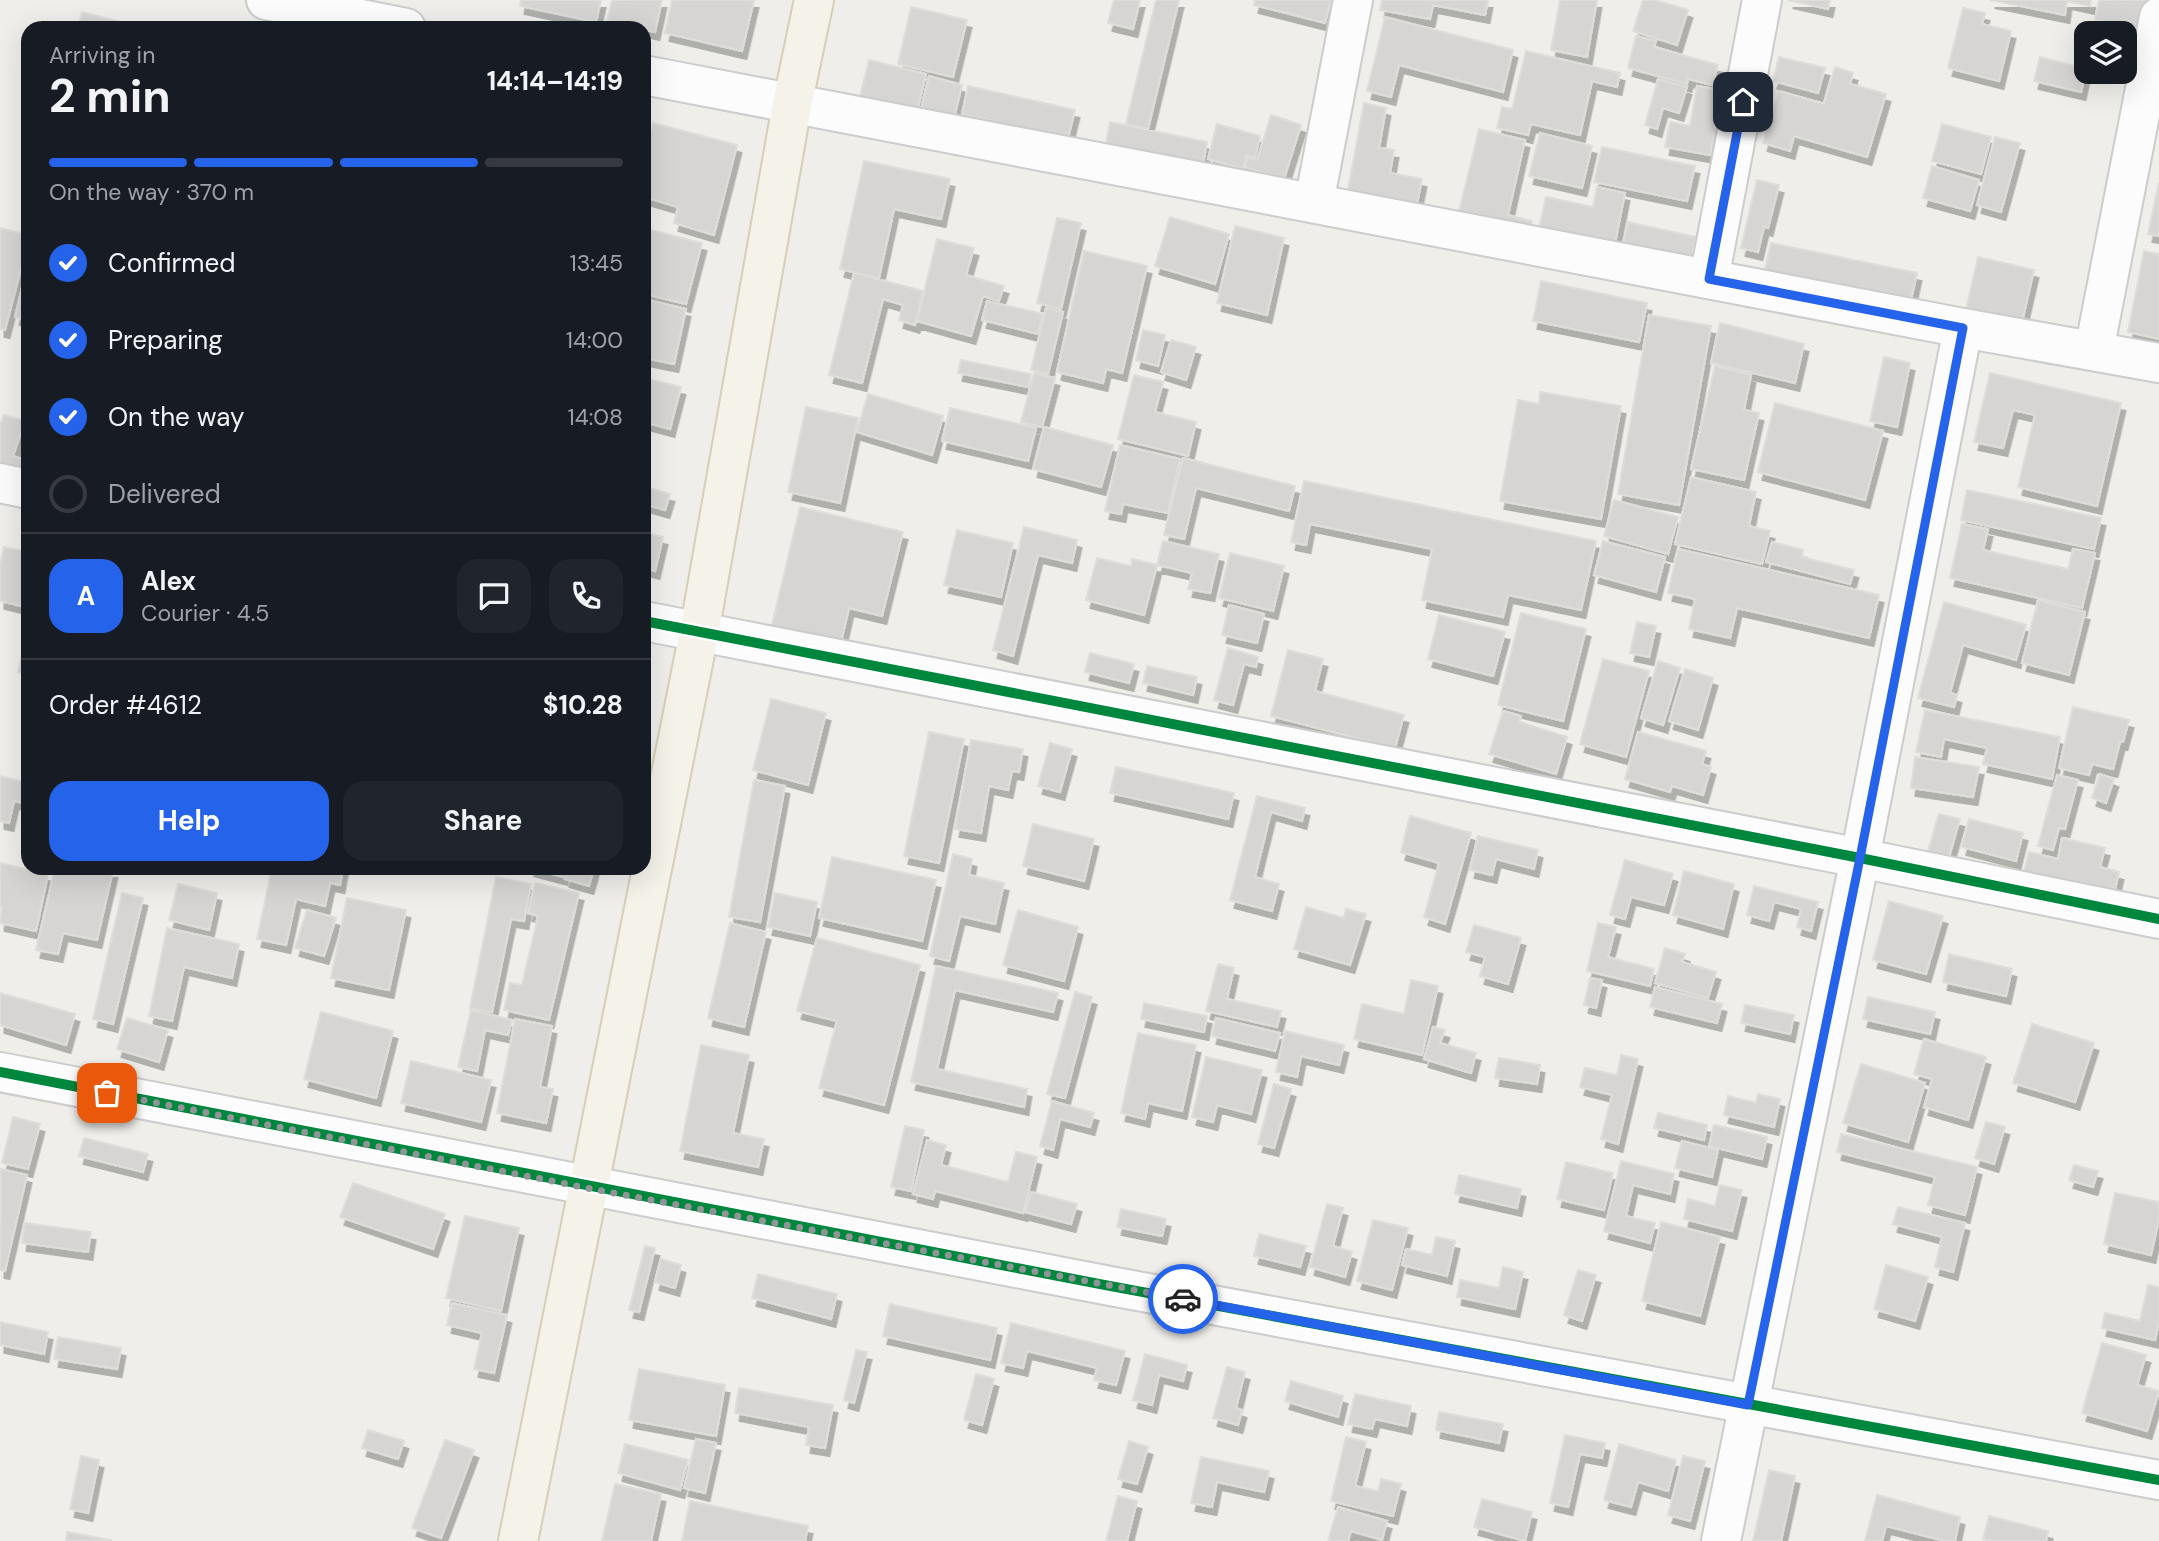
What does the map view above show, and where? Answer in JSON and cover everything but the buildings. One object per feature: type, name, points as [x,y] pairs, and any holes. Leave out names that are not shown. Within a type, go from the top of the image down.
[{"type":"main road","points":[[651,871],[699,633],[792,105],[814,0]]},
{"type":"main road","points":[[518,1541],[650,875]]},
{"type":"street","points":[[266,0],[371,21]]},
{"type":"street","points":[[1314,203],[1353,0]]},
{"type":"street","points":[[1709,279],[1762,0]]},
{"type":"street","points":[[2094,351],[2159,17]]},
{"type":"street","points":[[651,76],[1963,328],[2159,363]]},
{"type":"street","points":[[1721,1541],[1860,858],[1963,328]]},
{"type":"street","points":[[0,483],[21,488]]},
{"type":"street","points":[[651,623],[1860,858],[2159,919]]},
{"type":"street","points":[[0,1072],[587,1188],[2159,1480]]},
{"type":"cycle path","points":[[651,622],[1860,858],[2159,919]]},
{"type":"cycle path","points":[[0,1072],[1079,1280],[2159,1480]]},
{"type":"way so far","points":[[107,1093],[587,1188],[1183,1299]]},
{"type":"route","points":[[1183,1299],[1748,1405],[1860,858],[1963,328],[1709,279],[1743,102]]}]
